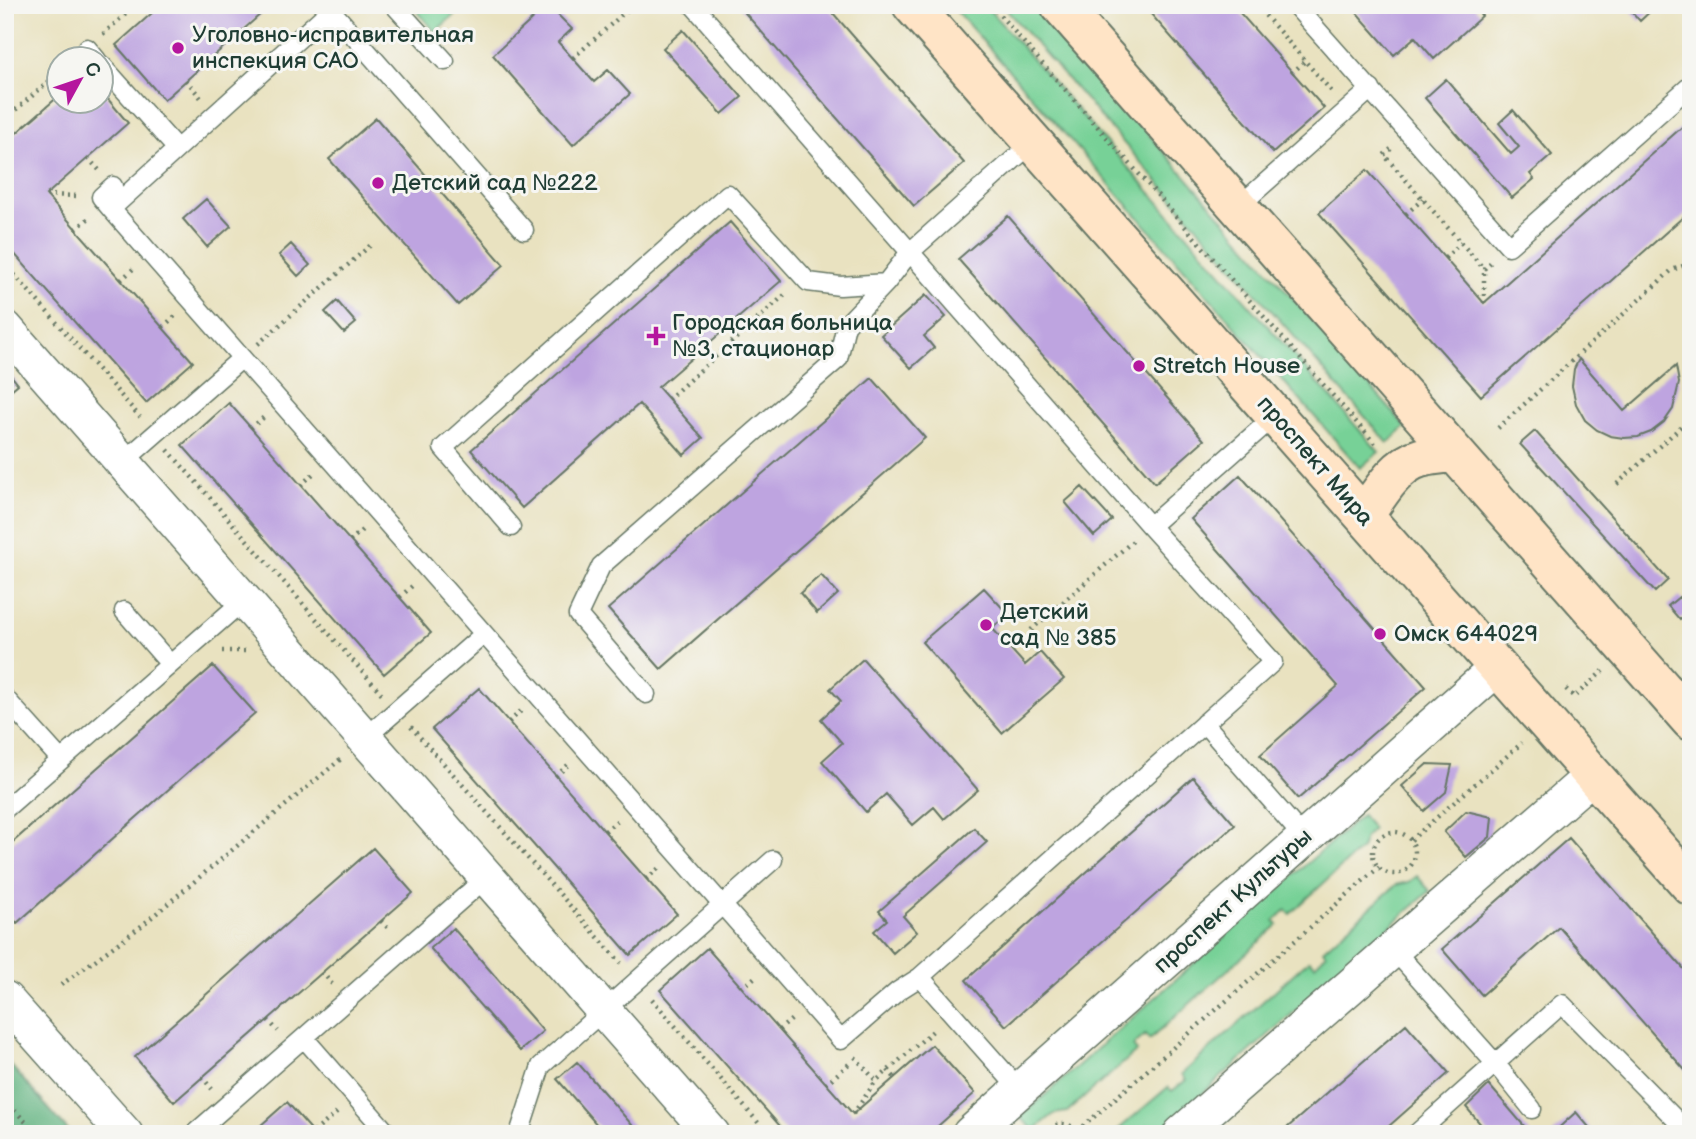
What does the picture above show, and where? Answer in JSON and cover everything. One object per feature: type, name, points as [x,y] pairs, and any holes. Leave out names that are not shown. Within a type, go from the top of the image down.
[{"type":"main road","name":"проспект Мира","points":[[912,5],[1691,886]]},
{"type":"main road","points":[[1060,5],[1691,721]]},
{"type":"main road","points":[[1364,516],[1382,489],[1418,458],[1453,453]]},
{"type":"street","points":[[5,328],[712,1134]]},
{"type":"street","name":"проспект Культуры","points":[[970,1134],[1496,668]]},
{"type":"street","points":[[1181,1134],[1593,775]]},
{"type":"street","points":[[5,999],[125,1134]]},
{"type":"lane","points":[[394,5],[445,61]]},
{"type":"lane","points":[[524,230],[334,8],[177,149],[108,198],[242,358],[841,1040],[898,991],[920,977],[1273,662],[1150,526],[693,5]]},
{"type":"lane","points":[[1296,6],[1509,246],[1691,85]]},
{"type":"lane","points":[[116,81],[177,149]]},
{"type":"lane","points":[[1238,207],[1371,89]]},
{"type":"lane","points":[[646,694],[578,615],[601,566],[838,359],[846,325],[886,283],[910,252],[1032,143]]},
{"type":"lane","points":[[511,527],[443,448],[728,194],[808,282],[840,286],[886,283]]},
{"type":"lane","points":[[123,462],[242,358]]},
{"type":"lane","points":[[1150,526],[1275,416]]},
{"type":"lane","points":[[5,809],[244,600]]},
{"type":"lane","points":[[124,611],[177,658]]},
{"type":"lane","points":[[365,738],[484,634]]},
{"type":"lane","points":[[5,698],[61,760]]},
{"type":"lane","points":[[1204,723],[1304,838]]},
{"type":"lane","points":[[519,1134],[541,1066],[773,860]]},
{"type":"lane","points":[[194,1134],[487,877]]},
{"type":"lane","points":[[1393,949],[1495,1063],[1532,1109]]},
{"type":"lane","points":[[920,977],[1020,1090]]},
{"type":"lane","points":[[1416,1134],[1562,1004],[1681,1131]]},
{"type":"lane","points":[[304,1038],[388,1134]]},
{"type":"path","points":[[573,58],[633,5]]},
{"type":"path","points":[[991,5],[1400,471]]},
{"type":"path","points":[[1256,5],[1348,110]]},
{"type":"path","points":[[1292,73],[1305,61]]},
{"type":"path","points":[[186,80],[196,92]]},
{"type":"path","points":[[5,119],[46,84]]},
{"type":"path","points":[[1409,133],[1384,155],[1484,269],[1483,303]]},
{"type":"path","points":[[46,195],[108,198]]},
{"type":"path","points":[[1406,214],[1423,199]]},
{"type":"path","points":[[242,358],[373,243]]},
{"type":"path","points":[[1445,258],[1461,243]]},
{"type":"path","points":[[1484,269],[1509,246]]},
{"type":"path","points":[[1498,428],[1672,270],[1691,263]]},
{"type":"path","points":[[668,399],[803,277]]},
{"type":"path","points":[[1617,484],[1691,418]]},
{"type":"path","points":[[1031,630],[1150,526]]},
{"type":"path","points":[[177,658],[288,649]]},
{"type":"path","points":[[1574,697],[1608,667]]},
{"type":"path","points":[[509,722],[523,709]]},
{"type":"path","points":[[61,985],[140,927],[365,738]]},
{"type":"path","points":[[1411,840],[1508,755]]},
{"type":"path","points":[[556,776],[570,763]]},
{"type":"path","points":[[605,831],[619,818]]},
{"type":"path","points":[[1397,832],[1411,840],[1415,855],[1410,867],[1396,874],[1385,872],[1379,867],[1374,850],[1382,836],[1397,832]]},
{"type":"path","points":[[1045,1134],[1049,1128],[1060,1124],[1073,1127],[1079,1133],[1379,867]]},
{"type":"path","points":[[322,972],[334,986]]},
{"type":"path","points":[[742,989],[751,981]]},
{"type":"path","points":[[853,1114],[876,1081],[953,1013]]},
{"type":"path","points":[[268,1020],[281,1034]]},
{"type":"path","points":[[841,1040],[876,1081]]},
{"type":"path","points":[[826,1084],[856,1058]]},
{"type":"path","points":[[888,1070],[895,1078]]},
{"type":"path","points":[[202,1077],[215,1091]]},
{"type":"path","points":[[5,1100],[37,1134]]},
{"type":"path","points":[[314,1132],[335,1115]]},
{"type":"green space","points":[[412,5],[465,5],[435,32]]},
{"type":"green space","points":[[951,5],[985,5],[1379,452],[1360,468]]},
{"type":"green space","points":[[1002,5],[1035,5],[1406,427],[1388,443]]},
{"type":"green space","points":[[1362,815],[1373,829],[1365,837],[1361,849],[1290,914],[1286,910],[1274,921],[1278,925],[1149,1040],[1145,1035],[1133,1046],[1137,1051],[1067,1112],[1054,1114],[1034,1130],[1020,1117]]},
{"type":"green space","points":[[1417,876],[1430,891],[1157,1134],[1113,1134],[1168,1087],[1172,1091],[1186,1080],[1182,1074],[1309,960],[1315,965],[1326,954],[1323,950],[1396,885],[1409,882]]},
{"type":"green space","points":[[5,1059],[71,1134],[5,1134]]},
{"type":"building","points":[[161,5],[271,5],[164,100],[116,45]]},
{"type":"building","points":[[548,5],[572,29],[558,42],[594,82],[608,70],[630,94],[573,145],[493,55]]},
{"type":"building","points":[[738,5],[826,5],[964,163],[914,206]]},
{"type":"building","points":[[1143,5],[1233,5],[1324,108],[1273,153]]},
{"type":"building","points":[[1350,5],[1473,5],[1482,16],[1434,59],[1415,37],[1394,55]]},
{"type":"building","points":[[1626,5],[1657,5],[1640,21]]},
{"type":"building","points":[[683,30],[742,97],[722,114],[663,48]]},
{"type":"building","points":[[1446,79],[1511,154],[1519,147],[1499,123],[1513,110],[1552,155],[1530,174],[1534,179],[1512,198],[1425,98]]},
{"type":"building","points":[[46,107],[46,116],[116,116],[116,109],[128,123],[46,195],[193,362],[146,403],[5,243],[5,143]]},
{"type":"building","points":[[376,118],[504,265],[458,305],[329,159]]},
{"type":"building","points":[[1691,119],[1691,210],[1481,396],[1319,213],[1367,170],[1484,303]]},
{"type":"building","points":[[206,199],[231,226],[207,247],[183,219]]},
{"type":"building","points":[[1008,216],[1204,440],[1155,483],[958,259]]},
{"type":"building","points":[[730,222],[781,281],[658,387],[703,438],[684,455],[639,404],[522,508],[471,450]]},
{"type":"building","points":[[291,244],[310,265],[298,276],[279,255]]},
{"type":"building","points":[[926,295],[946,317],[924,336],[934,348],[911,368],[881,335]]},
{"type":"building","points":[[337,301],[356,323],[344,333],[325,312]]},
{"type":"building","points":[[1579,359],[1624,411],[1676,366],[1679,383],[1673,409],[1664,422],[1651,432],[1638,437],[1610,436],[1597,430],[1585,420],[1576,404],[1572,386],[1574,369]]},
{"type":"building","points":[[9,373],[18,384],[5,395],[5,377]]},
{"type":"building","points":[[872,378],[925,438],[661,669],[608,609]]},
{"type":"building","points":[[229,403],[431,633],[384,674],[182,445]]},
{"type":"building","points":[[1535,431],[1668,580],[1655,592],[1520,444]]},
{"type":"building","points":[[1240,475],[1426,687],[1298,799],[1260,755],[1338,686],[1191,519]]},
{"type":"building","points":[[1082,487],[1112,520],[1094,536],[1065,502]]},
{"type":"building","points":[[821,575],[838,594],[817,613],[800,593]]},
{"type":"building","points":[[984,588],[1008,614],[992,628],[1025,665],[1040,652],[1064,679],[1002,733],[922,642]]},
{"type":"building","points":[[1679,597],[1690,611],[1680,620],[1668,606]]},
{"type":"building","points":[[863,659],[978,790],[944,819],[934,807],[913,825],[886,794],[866,812],[822,761],[842,743],[821,719],[841,701],[830,689]]},
{"type":"building","points":[[213,666],[255,713],[17,923],[5,910],[5,849]]},
{"type":"building","points":[[479,688],[677,914],[630,955],[432,729]]},
{"type":"building","points":[[1427,764],[1452,765],[1446,792],[1424,811],[1402,786]]},
{"type":"building","points":[[1193,777],[1235,825],[1006,1026],[966,980]]},
{"type":"building","points":[[1466,811],[1492,817],[1490,837],[1466,857],[1444,832]]},
{"type":"building","points":[[974,828],[987,842],[903,916],[917,932],[893,953],[874,931],[887,920],[879,911]]},
{"type":"building","points":[[1569,838],[1691,977],[1691,1077],[1559,927],[1482,995],[1442,949]]},
{"type":"building","points":[[373,848],[413,893],[174,1102],[135,1057]]},
{"type":"building","points":[[453,928],[543,1031],[520,1051],[430,948]]},
{"type":"building","points":[[707,948],[853,1114],[932,1045],[975,1093],[929,1134],[787,1134],[660,990]]},
{"type":"building","points":[[1406,1024],[1449,1073],[1380,1134],[1280,1134]]},
{"type":"building","points":[[577,1062],[640,1134],[605,1134],[557,1079]]},
{"type":"building","points":[[1489,1085],[1531,1134],[1489,1134],[1466,1107]]},
{"type":"building","points":[[287,1102],[315,1134],[251,1134]]},
{"type":"building","points":[[1576,1112],[1595,1134],[1552,1134]]},
{"type":"place","name":"Уголовно-исправительная инспекция САО","points":[[178,48]]},
{"type":"place","name":"Детский сад №222","points":[[378,183]]},
{"type":"place","name":"Городская больница №3, стационар","points":[[656,336]]},
{"type":"place","name":"Stretch House","points":[[1139,366]]},
{"type":"place","name":"Детский сад № 385","points":[[986,625]]},
{"type":"place","name":"Омск 644029","points":[[1380,634]]}]
